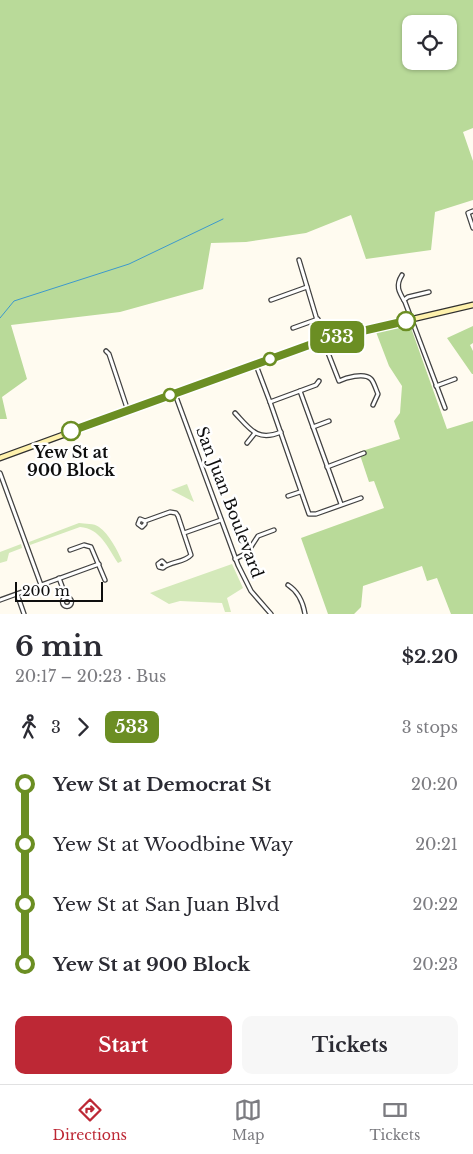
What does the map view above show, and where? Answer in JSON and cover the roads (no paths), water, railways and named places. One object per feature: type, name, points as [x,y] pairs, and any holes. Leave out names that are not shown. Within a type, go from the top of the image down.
[{"type":"street","points":[[473,210],[468,213],[473,228]]},
{"type":"street","points":[[299,260],[323,340],[339,382],[342,379],[358,376],[371,378],[378,394],[372,405]]},
{"type":"street","points":[[402,275],[398,287],[445,408]]},
{"type":"street","points":[[270,300],[307,287]]},
{"type":"street","points":[[404,300],[408,297],[429,292]]},
{"type":"street","points":[[0,458],[323,340],[473,305]]},
{"type":"street","points":[[293,328],[318,319]]},
{"type":"street","points":[[106,351],[109,354],[128,410]]},
{"type":"street","points":[[255,364],[281,432],[307,512],[310,515],[361,498]]},
{"type":"street","points":[[436,386],[455,379]]},
{"type":"street","points":[[270,402],[316,385],[318,381]]},
{"type":"street","points":[[300,391],[341,504]]},
{"type":"street","name":"San Juan Boulevard","points":[[175,393],[235,559],[251,591],[271,614]]},
{"type":"street","points":[[235,413],[255,433],[261,436],[281,432]]},
{"type":"street","points":[[313,427],[329,421]]},
{"type":"street","points":[[247,444],[255,433]]},
{"type":"street","points":[[327,467],[364,453]]},
{"type":"street","points":[[0,473],[41,585]]},
{"type":"street","points":[[288,496],[300,492]]},
{"type":"street","points":[[145,521],[170,512],[174,512],[178,516],[191,555],[188,558],[166,565]]},
{"type":"street","points":[[184,534],[221,520]]},
{"type":"street","points":[[235,559],[247,554],[258,536],[274,530]]},
{"type":"street","points":[[70,550],[84,545],[91,546],[105,580]]},
{"type":"street","points":[[0,600],[99,564]]},
{"type":"street","points":[[59,578],[66,598]]},
{"type":"street","points":[[288,585],[298,593],[305,614]]},
{"type":"street","points":[[17,594],[24,614]]},
{"type":"waterway","points":[[0,318],[14,301],[129,264],[223,219]]},
{"type":"place","name":"Yew St at 900 Block","points":[[71,431]]}]
